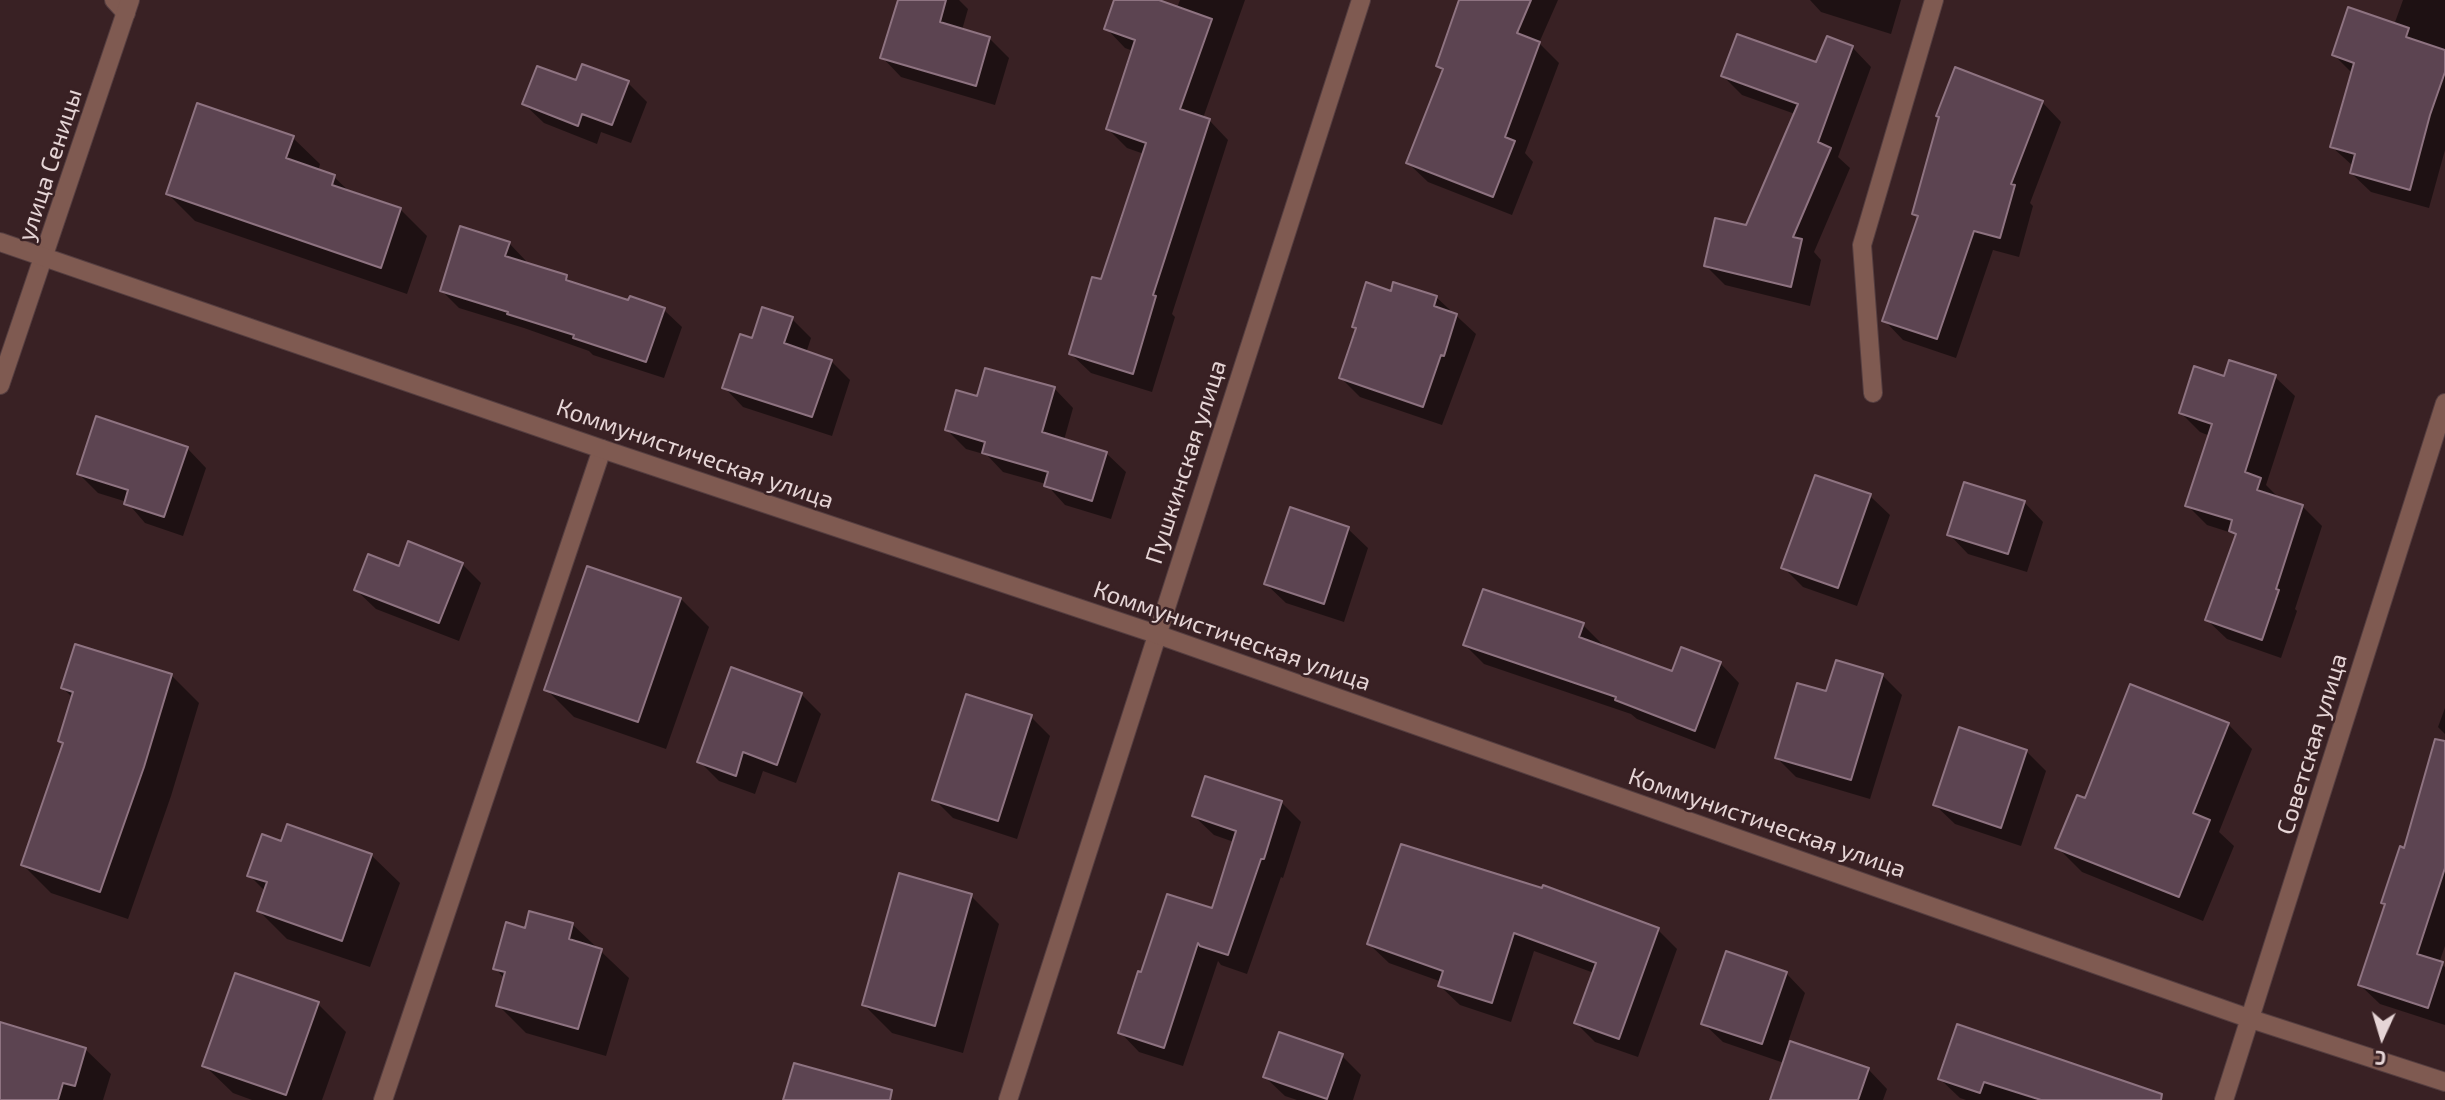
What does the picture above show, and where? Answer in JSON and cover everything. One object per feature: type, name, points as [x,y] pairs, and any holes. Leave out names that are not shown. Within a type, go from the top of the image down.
[{"type":"street","name":"Пушкинская улица","points":[[1008,1100],[1361,0]]},
{"type":"street","points":[[1873,394],[1862,245],[1934,0]]},
{"type":"street","name":"улица Сеницы","points":[[0,385],[45,257],[123,4]]},
{"type":"street","name":"Коммунистическая улица","points":[[0,242],[602,449],[1156,634],[2251,1019],[2445,1082]]},
{"type":"street","name":"Советская улица","points":[[2224,1100],[2445,403]]},
{"type":"street","points":[[383,1100],[602,449]]},
{"type":"building","points":[[898,0],[946,0],[940,22],[990,37],[976,86],[880,58]]},
{"type":"building","points":[[1114,0],[1159,0],[1212,19],[1180,109],[1210,119],[1153,295],[1156,296],[1133,374],[1069,354],[1092,277],[1101,279],[1146,143],[1106,129],[1135,40],[1104,29]]},
{"type":"building","points":[[1459,0],[1531,0],[1517,33],[1540,42],[1505,137],[1515,141],[1493,197],[1406,163],[1443,69],[1436,66]]},
{"type":"building","points":[[2348,7],[2409,28],[2406,37],[2445,50],[2445,72],[2430,115],[2410,190],[2350,173],[2355,154],[2330,147],[2354,63],[2332,55]]},
{"type":"building","points":[[1737,34],[1816,62],[1827,36],[1853,46],[1818,142],[1831,148],[1793,237],[1802,239],[1791,287],[1704,266],[1715,218],[1746,225],[1798,104],[1721,76]]},
{"type":"building","points":[[582,64],[629,81],[612,125],[582,114],[578,126],[522,104],[537,66],[576,80]]},
{"type":"building","points":[[1955,67],[2043,101],[2011,184],[2015,185],[2000,238],[1974,231],[1937,339],[1882,321],[1918,216],[1912,214],[1939,117],[1936,116]]},
{"type":"building","points":[[197,103],[294,136],[286,158],[335,175],[332,185],[401,208],[381,268],[166,194]]},
{"type":"building","points":[[460,226],[510,242],[505,256],[567,275],[566,280],[628,300],[630,296],[665,308],[646,362],[573,338],[574,335],[507,314],[508,312],[440,291]]},
{"type":"building","points":[[1366,282],[1391,291],[1393,282],[1437,296],[1434,306],[1457,314],[1444,356],[1441,355],[1423,407],[1339,378],[1356,328],[1352,327]]},
{"type":"building","points":[[762,307],[793,317],[784,343],[832,360],[812,417],[722,388],[740,334],[752,338]]},
{"type":"building","points":[[2229,360],[2276,375],[2245,472],[2261,478],[2257,490],[2303,505],[2262,640],[2205,620],[2236,534],[2229,531],[2232,520],[2185,506],[2212,424],[2179,413],[2194,366],[2224,376]]},
{"type":"building","points":[[985,368],[1055,387],[1042,432],[1107,452],[1092,501],[1044,486],[1048,472],[982,453],[985,442],[945,430],[956,390],[977,396]]},
{"type":"building","points":[[96,416],[188,447],[164,517],[124,504],[128,490],[77,474]]},
{"type":"building","points":[[1815,475],[1871,494],[1838,588],[1781,568]]},
{"type":"building","points":[[1964,482],[2025,501],[2008,554],[1947,535]]},
{"type":"building","points":[[1290,507],[1349,527],[1324,604],[1264,584]]},
{"type":"building","points":[[408,541],[463,563],[439,623],[354,590],[368,554],[399,566]]},
{"type":"building","points":[[587,566],[681,598],[638,722],[544,690]]},
{"type":"building","points":[[1483,589],[1584,623],[1579,637],[1672,671],[1681,647],[1721,662],[1695,731],[1615,700],[1616,697],[1463,645]]},
{"type":"building","points":[[75,644],[172,674],[144,767],[100,892],[21,865],[63,743],[58,741],[73,692],[61,688]]},
{"type":"building","points":[[1836,660],[1883,674],[1851,780],[1775,758],[1797,683],[1826,691]]},
{"type":"building","points":[[731,667],[802,693],[777,765],[743,752],[736,776],[697,762]]},
{"type":"building","points":[[2130,684],[2229,723],[2193,813],[2210,820],[2179,897],[2055,848],[2077,795],[2085,798]]},
{"type":"building","points":[[966,694],[1032,715],[998,821],[932,800]]},
{"type":"building","points":[[1959,727],[2027,750],[2001,828],[1933,805]]},
{"type":"building","points":[[2435,739],[2445,741],[2445,868],[2417,954],[2443,962],[2428,1008],[2358,985],[2385,904],[2381,903],[2400,846],[2404,848]]},
{"type":"building","points":[[1205,776],[1282,801],[1264,859],[1261,859],[1228,955],[1198,943],[1164,1048],[1118,1033],[1167,894],[1212,908],[1236,831],[1192,816]]},
{"type":"building","points":[[287,824],[372,854],[342,941],[257,911],[267,882],[247,876],[262,834],[281,841]]},
{"type":"building","points":[[1401,844],[1542,888],[1543,885],[1659,928],[1619,1039],[1574,1023],[1596,963],[1514,933],[1492,1003],[1438,986],[1443,971],[1367,944]]},
{"type":"building","points":[[899,873],[972,894],[935,1026],[862,1005]]},
{"type":"building","points":[[529,911],[573,923],[569,939],[602,949],[578,1029],[496,1006],[505,972],[493,969],[506,922],[525,928]]},
{"type":"building","points":[[1726,951],[1787,972],[1762,1044],[1701,1024]]},
{"type":"building","points":[[235,973],[319,1002],[286,1095],[202,1066]]},
{"type":"building","points":[[0,1022],[86,1048],[75,1086],[63,1083],[58,1100],[0,1100]]},
{"type":"building","points":[[1957,1024],[2162,1094],[2161,1100],[2041,1100],[1984,1082],[1980,1093],[1938,1079]]},
{"type":"building","points":[[1279,1032],[1343,1054],[1327,1099],[1263,1077]]},
{"type":"building","points":[[1790,1041],[1869,1068],[1858,1100],[1770,1100]]},
{"type":"building","points":[[794,1063],[892,1090],[890,1100],[783,1100]]}]
